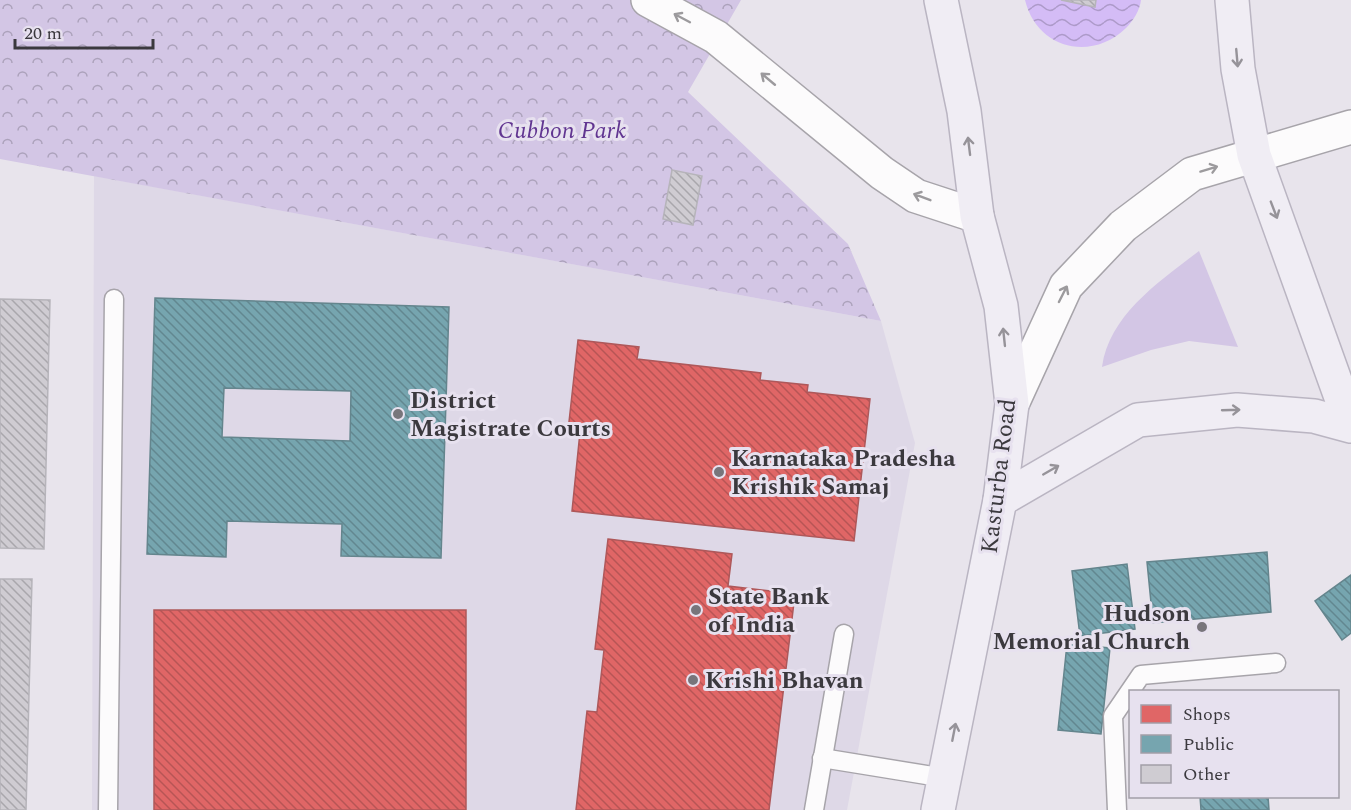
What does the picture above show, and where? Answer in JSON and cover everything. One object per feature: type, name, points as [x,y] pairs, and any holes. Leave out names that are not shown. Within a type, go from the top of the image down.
[{"type":"main road","points":[[648,0],[716,36],[882,173],[916,196],[977,216]]},
{"type":"main road","name":"Kasturba Road","points":[[938,810],[1000,500],[1012,404],[1001,306],[977,216],[964,111],[941,0]]},
{"type":"main road","points":[[1232,0],[1238,69],[1254,155],[1351,426]]},
{"type":"main road","points":[[1012,404],[1066,286],[1123,226],[1192,174],[1351,127]]},
{"type":"main road","points":[[1000,500],[1138,420],[1237,410],[1314,416],[1351,426]]},
{"type":"lane","points":[[108,810],[114,299]]},
{"type":"lane","points":[[814,810],[844,634]]},
{"type":"lane","points":[[1131,690],[1141,675],[1276,663]]},
{"type":"lane","points":[[1117,810],[1113,716],[1129,693]]},
{"type":"lane","points":[[822,758],[945,778]]},
{"type":"shaded area","points":[[94,176],[881,321],[915,443],[847,810],[92,810]]},
{"type":"green space","name":"Cubbon Park","points":[[0,0],[741,0],[688,92],[848,244],[881,321],[0,159]]},
{"type":"green space","points":[[1199,251],[1238,347],[1189,341],[1151,350],[1102,367],[1107,348],[1125,315],[1168,274]]},
{"type":"water","points":[[1025,0],[1141,0],[1136,15],[1126,28],[1112,39],[1097,45],[1082,47],[1067,45],[1041,30],[1031,17]]},
{"type":"building: Shops","name":"Karnataka Pradesha Krishik Samaj","points":[[578,340],[639,347],[637,359],[761,373],[760,380],[808,385],[807,392],[870,399],[854,541],[572,511],[580,432],[568,431]]},
{"type":"building: Shops","name":"Krishi Bhavan","points":[[608,539],[732,554],[728,586],[795,594],[769,810],[576,810],[587,711],[597,712],[604,650],[595,649]]},
{"type":"building: Shops","points":[[154,610],[466,610],[466,810],[154,810]]},
{"type":"building: Public","name":"District Magistrate Courts","points":[[155,298],[449,307],[441,558],[341,556],[342,524],[227,521],[226,557],[147,554]],"holes":[[[224,388],[351,391],[350,441],[222,437]]]},
{"type":"building: Public","points":[[1267,552],[1271,612],[1153,623],[1147,562]]},
{"type":"building: Public","points":[[1127,564],[1135,629],[1080,636],[1072,571]]},
{"type":"building: Public","points":[[1351,575],[1351,633],[1342,640],[1315,601]]},
{"type":"building: Public","points":[[1067,644],[1110,648],[1101,734],[1058,730]]},
{"type":"building: Public","points":[[1200,798],[1268,798],[1269,810],[1201,810]]},
{"type":"building: Other","points":[[1061,0],[1096,0],[1095,7]]},
{"type":"building: Other","points":[[672,170],[702,176],[693,225],[663,219]]},
{"type":"building: Other","points":[[0,299],[50,300],[44,549],[0,548]]},
{"type":"building: Other","points":[[0,579],[32,579],[26,810],[0,810]]},
{"type":"place","name":"District Magistrate Courts","points":[[398,414]]},
{"type":"place","name":"Karnataka Pradesha Krishik Samaj","points":[[719,472]]},
{"type":"place","name":"State Bank of India","points":[[696,610]]},
{"type":"place","name":"Hudson Memorial Church","points":[[1202,627]]},
{"type":"place","name":"Krishi Bhavan","points":[[693,680]]}]
